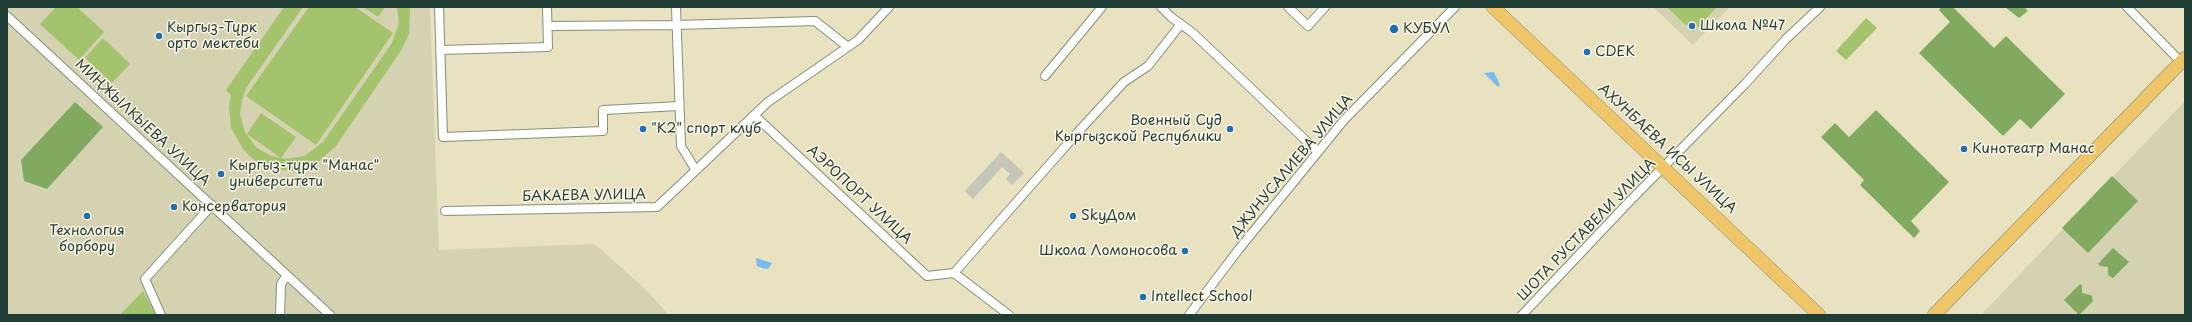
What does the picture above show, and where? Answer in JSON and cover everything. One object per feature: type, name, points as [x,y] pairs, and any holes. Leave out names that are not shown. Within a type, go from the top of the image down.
[{"type":"main road","name":"АХУНБАЕВА ИСЫ УЛИЦА","points":[[1493,7],[1819,315]]},
{"type":"main road","points":[[1934,315],[2184,62]]},
{"type":"street","points":[[438,7],[443,137],[603,131],[603,110],[679,106]]},
{"type":"street","points":[[440,50],[548,47],[547,7]]},
{"type":"street","points":[[676,7],[681,146],[695,169]]},
{"type":"street","name":"БАКАЕВА УЛИЦА","points":[[445,211],[657,207],[695,169],[768,102],[858,40],[888,7]]},
{"type":"street","points":[[1045,76],[1102,7]]},
{"type":"street","points":[[1161,7],[1193,32],[1318,152]]},
{"type":"street","points":[[1288,7],[1308,26],[1326,7]]},
{"type":"street","name":"ДЖУНУСАЛИЕВА УЛИЦА","points":[[1189,315],[1344,120],[1456,7]]},
{"type":"street","name":"ШОТА РУСТАВЕЛИ УЛИЦА","points":[[1522,315],[1626,205],[1664,169],[1786,39],[1820,7]]},
{"type":"street","points":[[2127,7],[2184,62]]},
{"type":"street","name":"МИҢЖЫЛКЫЕВА УЛИЦА","points":[[7,16],[330,315]]},
{"type":"street","points":[[548,26],[676,25],[815,21],[848,47]]},
{"type":"street","points":[[1009,315],[954,273],[1124,82],[1148,66],[1181,24]]},
{"type":"street","name":"АЭРОПОРТ УЛИЦА","points":[[754,115],[927,276],[954,273]]},
{"type":"street","points":[[161,315],[145,279],[212,205]]},
{"type":"street","points":[[280,315],[280,284],[287,275]]},
{"type":"shaded area","name":"Кыргыз-түрк \"Манас\" университети","points":[[7,7],[430,7],[439,250],[596,245],[646,290],[669,315],[7,315]]},
{"type":"shaded area","name":"Школа №47","points":[[1653,7],[1730,7],[1693,45]]},
{"type":"shaded area","points":[[2185,101],[2185,315],[1981,315]]},
{"type":"shaded area","points":[[1001,152],[1024,173],[1012,185],[1006,179],[1010,174],[1002,167],[973,199],[965,191]]},
{"type":"green space","points":[[56,7],[77,7],[104,32],[79,60],[40,24]]},
{"type":"green space","points":[[284,7],[303,7],[246,88],[240,114],[245,132],[256,147],[271,156],[285,159],[305,156],[323,142],[392,43],[399,23],[397,7],[409,7],[410,10],[409,34],[402,49],[336,146],[317,163],[295,171],[280,170],[265,166],[253,159],[243,149],[231,128],[229,107],[231,95],[226,90]]},
{"type":"green space","points":[[309,7],[355,7],[393,33],[316,145],[246,96]]},
{"type":"green space","points":[[363,7],[385,7],[378,17]]},
{"type":"green space","points":[[1667,7],[1717,7],[1693,32]]},
{"type":"green space","points":[[1941,7],[1953,7],[1994,48],[2006,36],[2065,94],[2031,129],[2020,119],[2003,136],[1919,53],[1950,22],[1939,10]]},
{"type":"green space","points":[[2005,7],[2024,7],[2028,11],[2019,18]]},
{"type":"green space","points":[[1866,18],[1877,28],[1846,60],[1836,51]]},
{"type":"green space","points":[[103,38],[130,64],[112,83],[85,58]]},
{"type":"green space","points":[[75,102],[103,127],[47,189],[24,181],[21,160]]},
{"type":"green space","points":[[1876,110],[1949,182],[1911,221],[1920,231],[1914,238],[1860,185],[1864,180],[1821,137],[1835,123],[1849,137]]},
{"type":"green space","points":[[261,113],[296,137],[281,158],[247,134]]},
{"type":"green space","points":[[2112,176],[2138,201],[2088,253],[2062,228]]},
{"type":"green space","points":[[2113,248],[2129,262],[2113,278],[2108,275],[2108,267],[2100,266],[2098,264]]},
{"type":"green space","points":[[2080,284],[2082,286],[2082,293],[2093,296],[2093,301],[2079,315],[2064,300]]},
{"type":"green space","points":[[143,291],[156,315],[120,315]]},
{"type":"water","points":[[1494,72],[1500,85],[1498,87],[1484,73]]},
{"type":"water","points":[[756,258],[772,263],[768,269],[762,268],[757,266]]},
{"type":"place","name":"Школа №47","points":[[1692,26]]},
{"type":"place","name":"КУБУЛ","points":[[1394,29]]},
{"type":"place","name":"Кыргыз-Түрк орто мектеби","points":[[159,36]]},
{"type":"place","name":"CDEK","points":[[1587,52]]},
{"type":"place","name":"\"К2\" спорт клуб","points":[[643,129]]},
{"type":"place","name":"Военный Суд Кыргызской Республики","points":[[1230,129]]},
{"type":"place","name":"Кинотеатр Манас","points":[[1964,149]]},
{"type":"place","name":"Кыргыз-түрк \"Манас\" университети","points":[[221,174]]},
{"type":"place","name":"Консерватория","points":[[174,207]]},
{"type":"place","name":"Технология борбору","points":[[87,216]]},
{"type":"place","name":"SkyДом","points":[[1073,216]]},
{"type":"place","name":"Школа Ломоносова","points":[[1185,251]]},
{"type":"place","name":"Intellect School","points":[[1143,297]]}]
